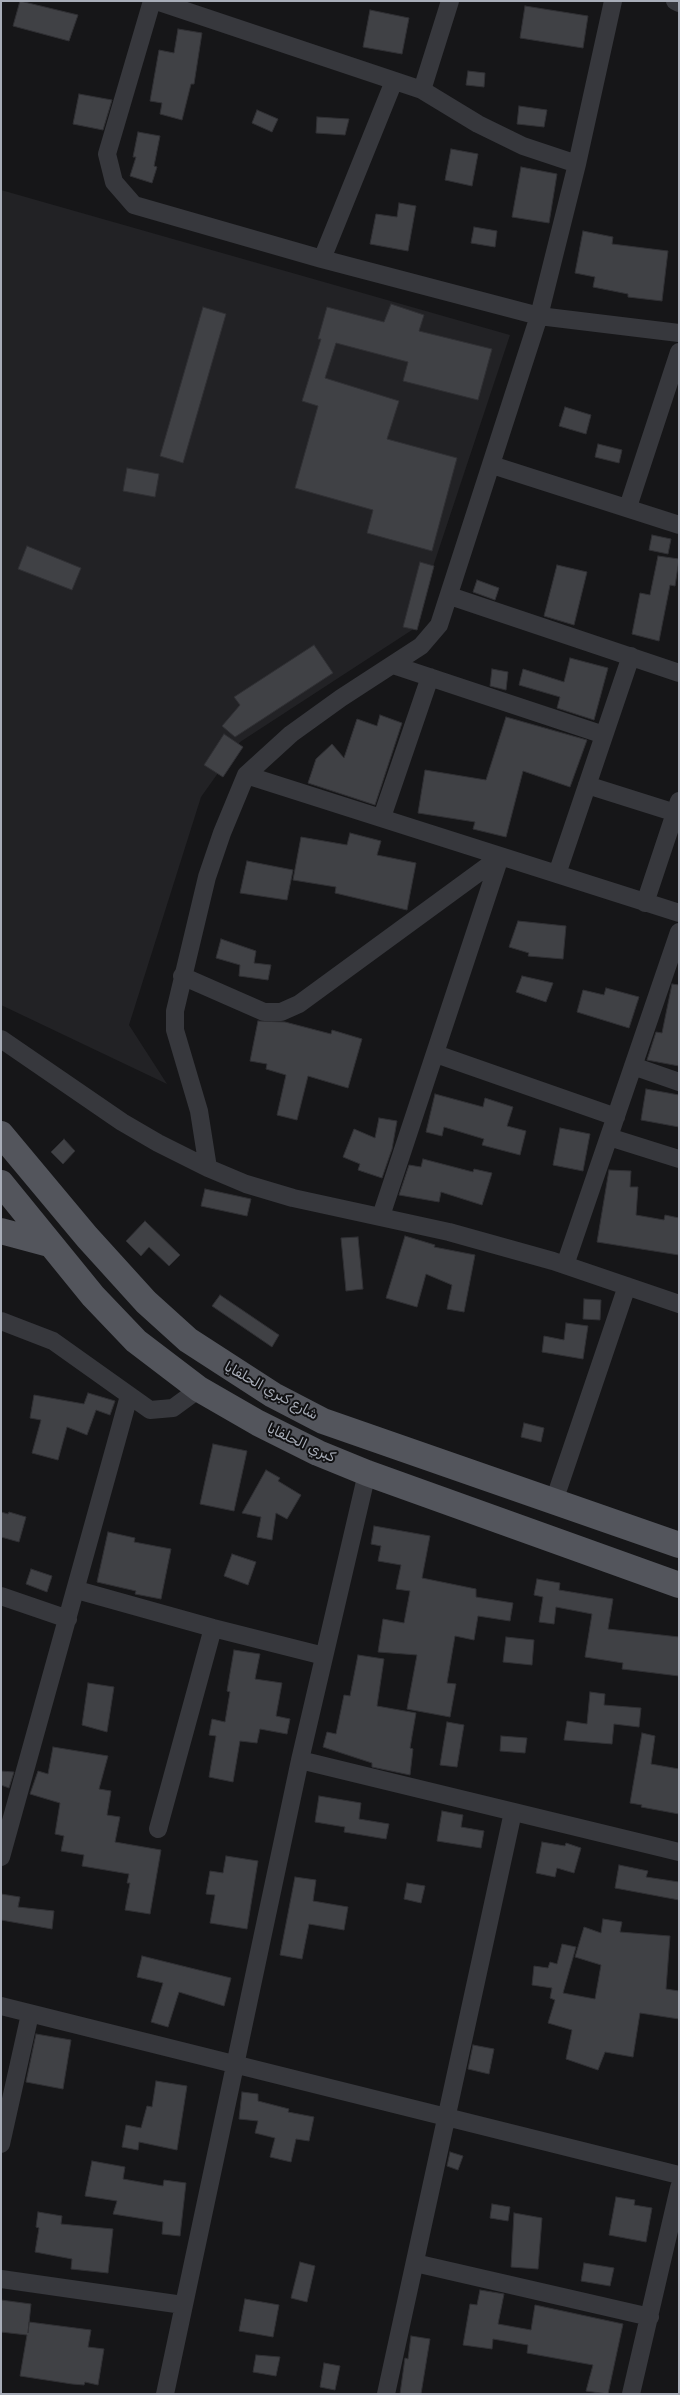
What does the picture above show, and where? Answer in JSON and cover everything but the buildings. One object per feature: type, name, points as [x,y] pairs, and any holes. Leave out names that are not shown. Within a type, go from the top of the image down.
[{"type":"main road","name":"شارع كبري الحلفايا","points":[[1,1134],[87,1237],[146,1302],[188,1340],[226,1367],[273,1396],[323,1421],[679,1545]]},
{"type":"main road","name":"كبري الحلفايا","points":[[1,1183],[93,1296],[136,1341],[199,1389],[258,1423],[318,1453],[367,1473],[679,1584]]},
{"type":"main road","points":[[1,1231],[50,1244]]},
{"type":"street","points":[[577,164],[523,146],[478,124],[422,90],[154,1],[107,154],[114,182],[134,204],[322,259],[539,316],[679,333]]},
{"type":"street","points":[[422,90],[450,1]]},
{"type":"street","points":[[208,1168],[199,1111],[175,1030],[175,1011],[182,976],[208,877],[246,775],[291,734],[421,646],[439,625],[450,596],[539,316],[577,164],[613,1]]},
{"type":"street","points":[[322,259],[394,81]]},
{"type":"street","points":[[628,507],[679,352]]},
{"type":"street","points":[[492,465],[628,507],[679,525]]},
{"type":"street","points":[[450,596],[679,672]]},
{"type":"street","points":[[557,874],[631,656]]},
{"type":"street","points":[[393,664],[604,735]]},
{"type":"street","points":[[382,817],[430,676]]},
{"type":"street","points":[[246,775],[679,913]]},
{"type":"street","points":[[587,785],[677,809],[646,903]]},
{"type":"street","points":[[182,976],[264,1012],[281,1012],[299,1004],[500,857]]},
{"type":"street","points":[[381,1216],[500,857]]},
{"type":"street","points":[[565,1265],[679,932]]},
{"type":"street","points":[[1,1039],[122,1122],[158,1143],[208,1168],[246,1184],[293,1198],[449,1232],[565,1265],[679,1304]]},
{"type":"street","points":[[436,1054],[616,1117]]},
{"type":"street","points":[[633,1066],[679,1082]]},
{"type":"street","points":[[609,1137],[679,1159]]},
{"type":"street","points":[[554,1502],[627,1286]]},
{"type":"street","points":[[1,1321],[53,1341],[150,1410],[173,1408],[199,1389]]},
{"type":"street","points":[[3,1847],[77,1590],[129,1396]]},
{"type":"street","points":[[165,2394],[300,1760],[367,1473]]},
{"type":"street","points":[[77,1590],[212,1628],[324,1656]]},
{"type":"street","points":[[1,1596],[68,1618]]},
{"type":"street","points":[[158,1830],[212,1628]]},
{"type":"street","points":[[300,1760],[679,1852]]},
{"type":"street","points":[[386,2394],[512,1812]]},
{"type":"street","points":[[1,2006],[446,2119],[679,2175]]},
{"type":"street","points":[[1,2144],[30,2014]]},
{"type":"street","points":[[631,2394],[679,2188]]},
{"type":"street","points":[[415,2263],[650,2317]]},
{"type":"street","points":[[1,2279],[183,2304]]},
{"type":"shaded area","points":[[1,190],[510,335],[412,630],[240,742],[201,797],[129,1025],[167,1084],[1,1005]]}]
